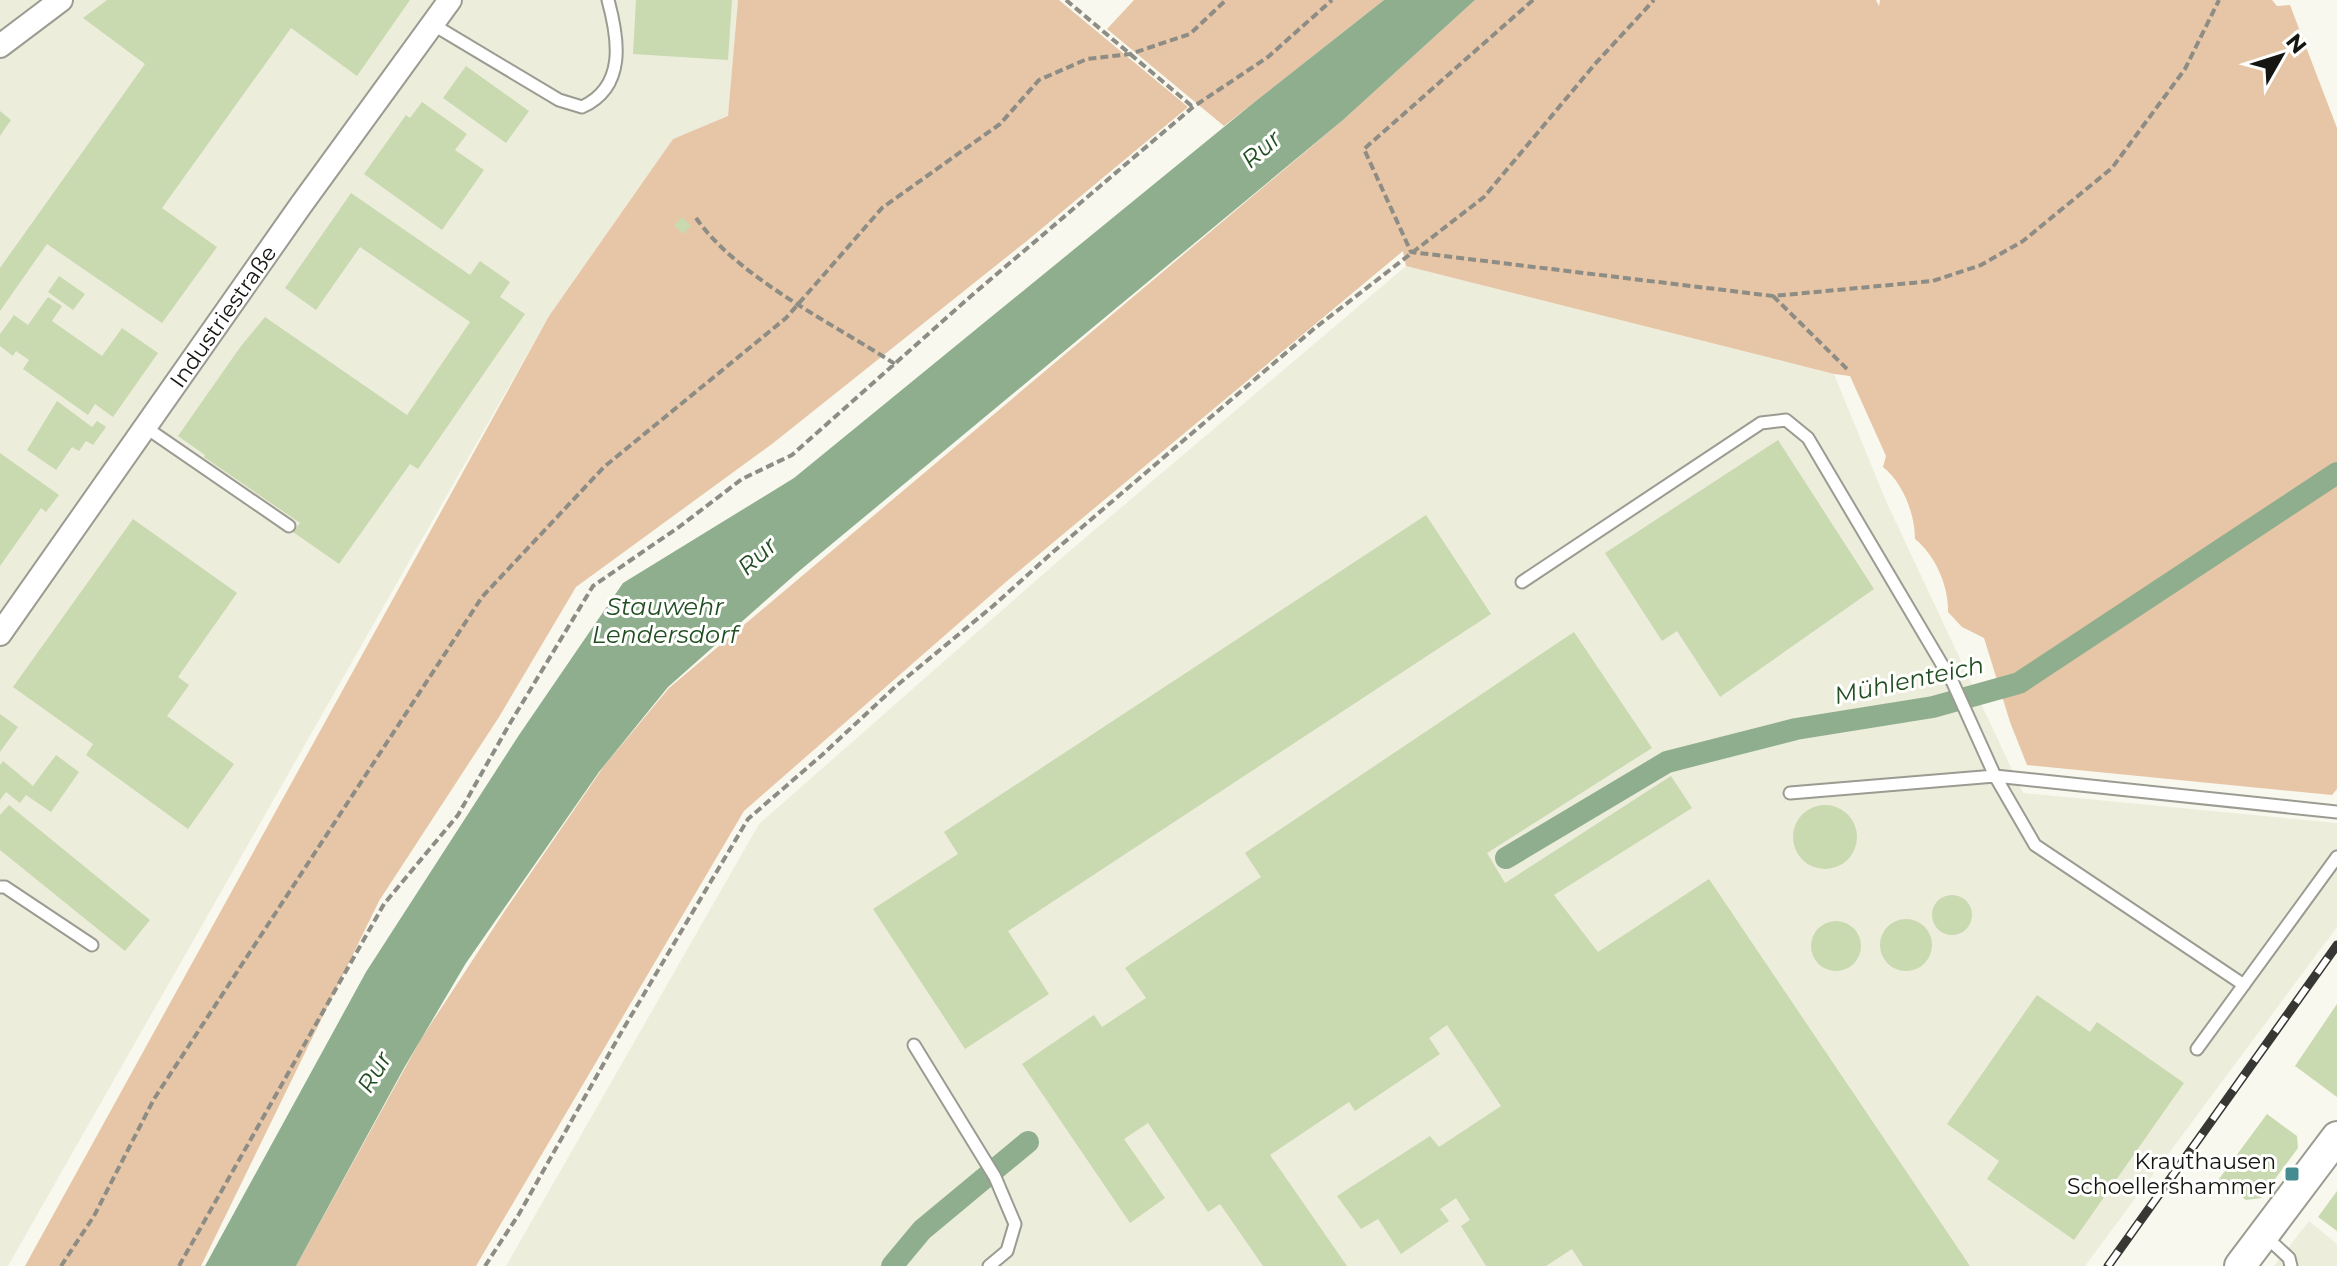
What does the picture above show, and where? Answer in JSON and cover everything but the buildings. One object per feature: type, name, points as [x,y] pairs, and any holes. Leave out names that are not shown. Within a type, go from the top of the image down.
[{"type":"main road","points":[[2240,1266],[2337,1137]]},
{"type":"street","points":[[0,46],[61,0]]},
{"type":"street","name":"Industriestraße","points":[[0,634],[450,0]]},
{"type":"lane","points":[[432,24],[559,100],[582,107],[597,100],[613,81],[616,45],[608,0]]},
{"type":"lane","points":[[1522,582],[1761,423],[1786,420],[1808,438],[1953,683],[1995,776],[2035,845],[2244,985]]},
{"type":"lane","points":[[145,427],[289,526]]},
{"type":"lane","points":[[1790,793],[1995,776],[2337,812]]},
{"type":"lane","points":[[2197,1049],[2337,857]]},
{"type":"lane","points":[[0,887],[5,887],[92,945]]},
{"type":"lane","points":[[914,1045],[995,1177],[1015,1224],[1007,1251],[989,1266]]},
{"type":"lane","points":[[2264,1235],[2289,1258],[2291,1266]]},
{"type":"path","points":[[1066,0],[1193,107]]},
{"type":"path","points":[[61,1266],[94,1216],[154,1099],[482,597],[604,467],[786,318],[882,208],[1000,124],[1039,80],[1087,59],[1130,54],[1190,34],[1226,0]]},
{"type":"path","points":[[179,1266],[384,904],[458,815],[593,586],[742,479],[792,455],[1193,107],[1268,57],[1332,0]]},
{"type":"path","points":[[1411,252],[1364,149],[1533,0]]},
{"type":"path","points":[[485,1266],[519,1214],[622,1031],[748,819],[895,687],[1315,328],[1484,197],[1595,64],[1654,0]]},
{"type":"path","points":[[1411,252],[1773,296],[1933,281],[1981,265],[2023,241],[2112,168],[2185,69],[2219,0]]},
{"type":"path","points":[[696,218],[706,232],[752,273],[895,364]]},
{"type":"path","points":[[1773,296],[1847,369]]},
{"type":"shaded area","points":[[0,0],[738,0],[728,117],[673,139],[549,316],[8,1266],[0,1266]]},
{"type":"shaded area","points":[[738,0],[1059,0],[1188,107],[1028,240],[772,444],[576,587],[499,717],[379,901],[201,1266],[25,1266],[549,316],[673,139],[728,116]]},
{"type":"shaded area","points":[[1134,0],[1384,0],[1224,126],[1107,29]]},
{"type":"shaded area","points":[[1475,0],[1876,0],[1879,6],[1880,0],[2272,0],[2277,6],[2290,5],[2337,128],[2337,789],[2332,795],[2027,765],[1984,638],[1962,627],[1948,612],[1946,592],[1939,572],[1929,554],[1915,539],[1913,519],[1906,500],[1896,481],[1883,467],[1886,456],[1850,376],[1406,266],[1403,251],[1007,581],[744,811],[476,1266],[296,1266],[421,1039],[604,766],[669,688],[1343,120]]},
{"type":"shaded area","points":[[1406,266],[1834,374],[1886,501],[2023,793],[2337,823],[2337,927],[2085,1266],[506,1266],[759,824],[1058,561]]},
{"type":"shaded area","points":[[2309,1221],[2337,1244],[2337,1266],[2274,1266]]},
{"type":"water","name":"Stauwehr Lendersdorf","points":[[1384,0],[1475,0],[1343,120],[798,572],[668,687],[599,772],[466,963],[404,1068],[296,1266],[205,1266],[366,972],[519,735],[623,583],[794,478]]},
{"type":"waterway","name":"Mühlenteich","points":[[1506,858],[1667,762],[1796,729],[1933,707],[2019,683],[2337,473]]},
{"type":"waterway","name":"Mühlenteich","points":[[892,1266],[922,1230],[1028,1142]]},
{"type":"railway","points":[[2108,1266],[2337,945]]},
{"type":"place","name":"Krauthausen Schoellershammer","points":[[2292,1174]]},
{"type":"water label","name":"Rur","points":[[1261,149]]},
{"type":"water label","name":"Rur","points":[[757,556]]},
{"type":"water label","name":"Rur","points":[[374,1072]]}]
